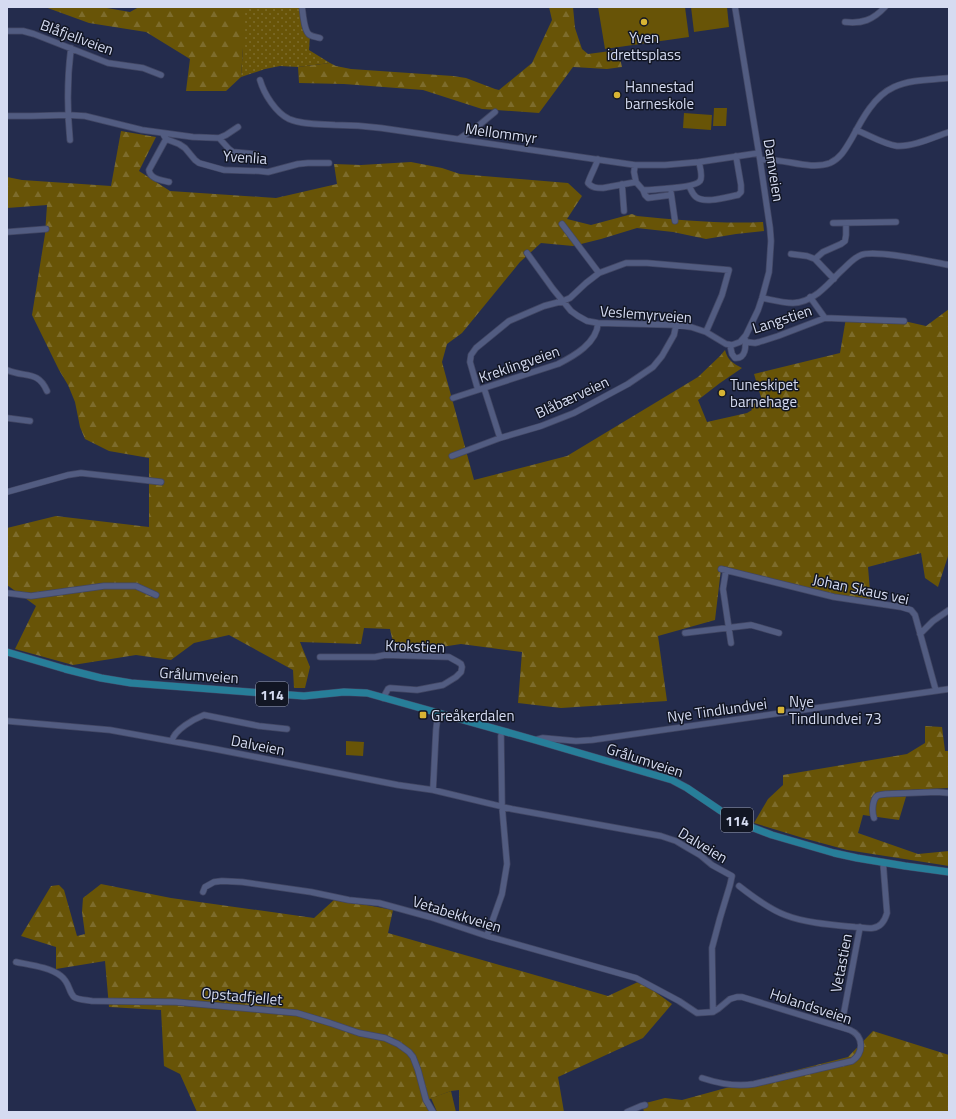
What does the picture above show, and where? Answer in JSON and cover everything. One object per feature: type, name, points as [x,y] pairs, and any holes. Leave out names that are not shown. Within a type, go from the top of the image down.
[{"type":"main road","name":"Grålumveien","points":[[7,652],[100,678],[131,683],[304,696],[344,692],[367,693],[672,780],[687,788],[721,811],[758,830],[834,853],[905,866],[949,872]]},
{"type":"street","points":[[302,7],[308,33],[320,38]]},
{"type":"street","name":"Damveien","points":[[730,345],[732,354],[735,358],[742,357],[746,342],[746,335],[762,298],[769,272],[771,241],[769,217],[759,153],[734,7]]},
{"type":"street","points":[[846,22],[857,23],[870,19],[885,7]]},
{"type":"street","name":"Blåfjellveien","points":[[7,31],[23,31],[34,34],[108,63],[143,68],[161,75]]},
{"type":"street","points":[[70,140],[68,115],[68,73],[71,48]]},
{"type":"street","points":[[760,160],[769,159],[807,165],[827,164],[838,159],[875,102],[894,87],[911,82],[949,78]]},
{"type":"street","name":"Mellommyr","points":[[260,80],[262,88],[269,100],[280,113],[288,119],[308,124],[363,126],[635,165],[665,165],[699,162],[759,153]]},
{"type":"street","points":[[459,139],[495,112]]},
{"type":"street","name":"Yvenlia","points":[[7,116],[85,116],[163,134],[193,137],[219,138],[238,128]]},
{"type":"street","points":[[856,130],[898,146],[915,144],[949,132]]},
{"type":"street","points":[[163,134],[166,140],[149,172],[152,177],[169,182]]},
{"type":"street","name":"Yvenlia","points":[[219,138],[232,152],[255,154]]},
{"type":"street","name":"Yvenlia","points":[[166,140],[179,144],[185,148],[199,163],[224,170],[268,172],[298,164],[329,163]]},
{"type":"street","points":[[689,186],[696,197],[705,201],[738,196],[740,194],[741,185],[736,156]]},
{"type":"street","points":[[598,159],[591,173],[588,183],[590,185],[603,188],[636,182]]},
{"type":"street","points":[[635,165],[634,172],[636,182],[648,198],[699,182],[702,176],[699,162]]},
{"type":"street","points":[[622,184],[624,211]]},
{"type":"street","points":[[671,192],[675,221]]},
{"type":"street","points":[[833,223],[896,222]]},
{"type":"street","points":[[815,260],[823,252],[841,244],[844,241],[846,235],[846,223]]},
{"type":"street","points":[[562,224],[599,273]]},
{"type":"street","points":[[7,232],[46,229]]},
{"type":"street","name":"Veslemyrveien","points":[[527,253],[570,311],[587,321],[598,323],[676,325],[692,327],[706,332],[730,345]]},
{"type":"street","points":[[791,254],[807,256],[815,260],[834,279]]},
{"type":"street","name":"Langstien","points":[[762,298],[791,303],[810,298],[823,290],[862,254],[884,254],[949,265]]},
{"type":"street","points":[[500,438],[470,362],[471,355],[476,348],[509,321],[544,306],[570,298],[599,273],[626,263],[647,263],[729,270],[722,295],[706,332]]},
{"type":"street","name":"Langstien","points":[[810,298],[825,318]]},
{"type":"street","name":"Langstien","points":[[746,342],[759,342],[825,318],[904,321]]},
{"type":"street","name":"Kreklingveien","points":[[453,398],[558,364],[572,357],[595,336],[598,323]]},
{"type":"street","name":"Blåbærveien","points":[[452,456],[500,438],[541,426],[574,413],[628,384],[653,367],[662,356],[674,335],[676,325]]},
{"type":"street","points":[[730,345],[738,344],[746,335]]},
{"type":"street","points":[[7,370],[14,373],[33,376],[39,379],[47,391]]},
{"type":"street","points":[[7,418],[30,421]]},
{"type":"street","points":[[7,492],[68,475],[81,473],[161,482]]},
{"type":"street","name":"Johan Skaus vei","points":[[731,643],[723,589],[724,569],[834,597],[907,608],[913,612],[936,690]]},
{"type":"street","points":[[7,593],[31,596],[104,586],[136,586],[156,595]]},
{"type":"street","points":[[920,634],[933,621],[949,610]]},
{"type":"street","points":[[685,633],[751,625],[779,633]]},
{"type":"street","name":"Krokstien","points":[[320,657],[375,657],[385,655],[449,657],[461,664],[461,672],[443,685],[417,690],[390,688],[383,698]]},
{"type":"street","name":"Nye Tindlundvei","points":[[535,740],[543,738],[576,741],[592,740],[949,689]]},
{"type":"street","points":[[433,790],[438,713]]},
{"type":"street","points":[[172,741],[172,737],[179,729],[206,714],[258,726],[287,729]]},
{"type":"street","name":"Dalveien","points":[[7,721],[110,730],[172,741],[398,785],[433,790],[512,809],[661,836],[676,841],[700,855],[712,865],[732,876],[712,948],[713,1012]]},
{"type":"street","points":[[487,936],[502,894],[508,864],[502,806],[501,736]]},
{"type":"street","points":[[874,818],[874,802],[878,796],[886,794],[949,792]]},
{"type":"street","points":[[738,886],[772,909],[786,916],[815,922],[873,928],[881,924],[886,918],[887,913],[883,862]]},
{"type":"street","name":"Vetabekkveien","points":[[203,892],[205,887],[214,882],[242,882],[311,892],[349,900],[378,903],[430,917],[487,936],[636,978],[679,1001],[697,1013],[713,1012]]},
{"type":"street","name":"Vetastien","points":[[840,1026],[860,927]]},
{"type":"street","name":"Opstadfjellet","points":[[16,962],[51,971],[60,975],[66,980],[74,997],[79,999],[92,1001],[176,1002],[298,1013],[330,1022],[359,1033],[385,1038],[398,1044],[413,1057],[426,1100],[432,1112]]},
{"type":"street","name":"Holandsveien","points":[[702,1078],[731,1086],[744,1086],[852,1061],[858,1056],[861,1046],[860,1040],[853,1031],[742,997],[737,996],[730,999],[713,1012]]},
{"type":"street","points":[[627,1112],[645,1105]]},
{"type":"green space","points":[[45,7],[101,7],[130,12],[139,7],[243,7],[241,77],[226,91],[186,91],[190,59],[146,32],[89,23]]},
{"type":"green space","points":[[243,7],[300,7],[310,35],[309,50],[330,63],[298,67],[280,66],[241,77]]},
{"type":"green space","points":[[549,7],[573,7],[575,28],[582,49],[588,54],[618,50],[622,67],[607,69],[573,67],[539,113],[482,109],[423,90],[344,84],[299,83],[298,67],[330,63],[336,66],[351,69],[466,78],[499,90],[532,63],[552,20]]},
{"type":"green space","name":"Yven idrettsplass","points":[[598,7],[685,7],[689,37],[605,49]]},
{"type":"green space","points":[[691,7],[727,7],[729,27],[694,32]]},
{"type":"green space","points":[[714,108],[727,108],[726,126],[713,126]]},
{"type":"green space","points":[[684,113],[712,115],[711,130],[683,128]]},
{"type":"green space","points":[[121,131],[156,137],[139,171],[170,191],[276,198],[337,184],[334,164],[361,165],[411,162],[442,168],[460,174],[568,183],[582,196],[567,219],[591,225],[632,214],[637,216],[700,221],[763,222],[764,231],[706,239],[673,232],[637,228],[573,246],[541,243],[520,262],[462,333],[447,344],[442,362],[474,480],[567,456],[698,377],[725,350],[731,361],[742,368],[698,400],[707,422],[747,413],[752,410],[749,403],[763,404],[754,374],[840,353],[846,318],[904,321],[926,326],[949,309],[949,553],[938,587],[925,578],[921,553],[868,567],[871,603],[721,569],[715,620],[658,636],[667,701],[561,708],[518,703],[522,652],[461,644],[428,649],[394,647],[390,629],[364,628],[361,644],[300,642],[310,667],[305,688],[294,688],[293,670],[229,635],[194,643],[171,660],[136,655],[73,665],[15,649],[36,606],[7,585],[7,528],[56,516],[149,527],[149,458],[109,451],[85,439],[80,427],[75,402],[68,385],[32,315],[45,234],[47,205],[7,208],[7,177],[22,180],[111,186]]},
{"type":"green space","points":[[925,726],[942,727],[945,751],[949,751],[949,788],[908,790],[899,820],[863,815],[858,833],[918,854],[949,851],[949,866],[847,850],[754,823],[768,799],[783,785],[783,775],[907,754],[925,743]]},
{"type":"green space","points":[[346,741],[364,742],[363,756],[346,755]]},
{"type":"green space","points":[[101,884],[171,898],[314,918],[335,899],[393,910],[388,933],[608,996],[640,981],[672,1004],[643,1038],[558,1077],[564,1112],[459,1112],[459,1090],[451,1091],[427,1100],[433,1112],[197,1112],[180,1074],[164,1066],[161,1010],[109,1007],[105,961],[56,969],[56,947],[21,936],[51,886],[59,885],[64,890],[77,936],[85,934],[82,912],[83,898]]},
{"type":"green space","points":[[873,1031],[949,1055],[949,1112],[644,1112],[642,1104],[665,1098],[682,1100],[848,1057]]},
{"type":"green space","points":[[451,1091],[456,1112],[437,1112],[431,1098]]},
{"type":"place","name":"Yven idrettsplass","points":[[644,22]]},
{"type":"place","name":"Hannestad barneskole","points":[[617,95]]},
{"type":"place","name":"Tuneskipet barnehage","points":[[722,393]]},
{"type":"place","name":"Nye Tindlundvei 73","points":[[781,710]]},
{"type":"place","name":"Greåkerdalen","points":[[423,715]]}]
